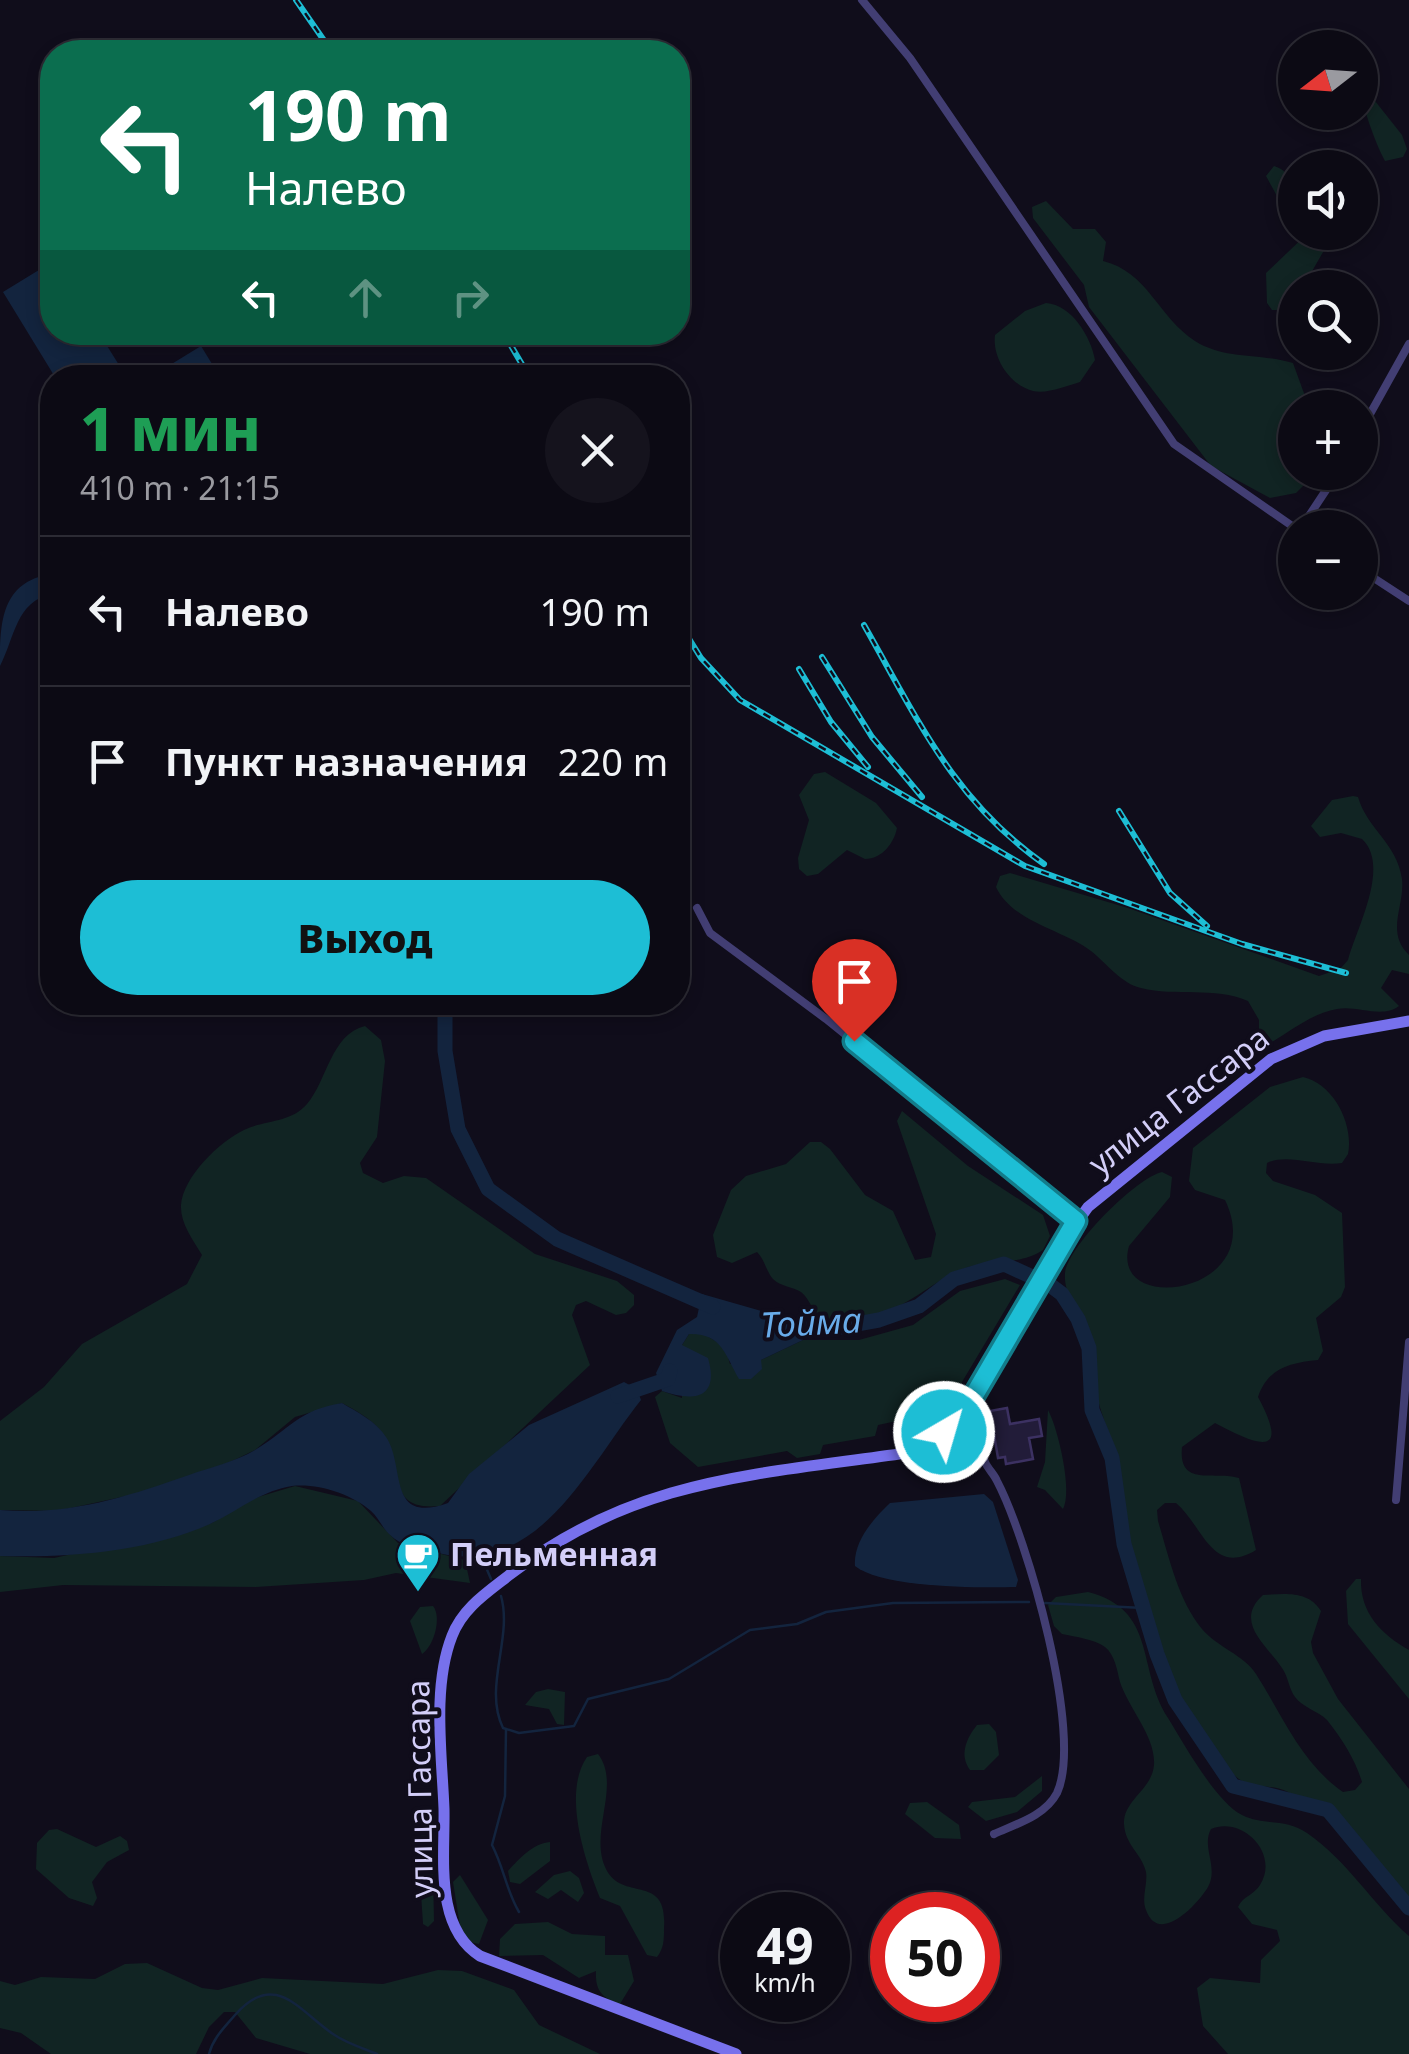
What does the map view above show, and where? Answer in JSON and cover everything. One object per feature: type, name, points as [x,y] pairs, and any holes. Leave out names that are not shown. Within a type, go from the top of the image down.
[{"type":"main road","name":"улица Гассара","points":[[736,2054],[523,1974],[480,1956],[461,1940],[450,1918],[446,1887],[442,1739],[449,1644],[458,1622],[476,1601],[551,1542],[618,1509],[684,1486],[906,1453],[934,1440],[955,1422],[975,1394],[1076,1221],[1271,1059],[1324,1036],[1409,1020]]},
{"type":"street","points":[[862,0],[922,74],[1174,444],[1278,514]]},
{"type":"street","points":[[1378,400],[1409,344]]},
{"type":"street","points":[[1378,580],[1409,600]]},
{"type":"street","points":[[697,908],[710,933],[826,1019],[1076,1221]]},
{"type":"street","points":[[1396,1500],[1409,1342]]},
{"type":"street","points":[[975,1394],[984,1460],[1013,1519],[1056,1669],[1065,1768],[1056,1796],[1036,1815],[994,1834]]},
{"type":"street","points":[[934,1440],[984,1460]]},
{"type":"green space","points":[[1378,105],[1402,135],[1407,149],[1403,157],[1385,161],[1372,130],[1378,130]]},
{"type":"green space","points":[[1274,166],[1278,168],[1278,198],[1266,176]]},
{"type":"green space","points":[[1046,201],[1073,229],[1095,229],[1106,242],[1103,261],[1131,275],[1195,341],[1230,354],[1278,360],[1278,370],[1296,370],[1303,390],[1278,390],[1278,490],[1299,490],[1296,493],[1270,498],[1211,466],[1089,307],[1084,285],[1033,218],[1032,207]]},
{"type":"green space","points":[[1290,250],[1324,250],[1313,270],[1278,270],[1278,310],[1272,310],[1267,303],[1266,273]]},
{"type":"green space","points":[[1046,303],[1064,310],[1079,324],[1095,360],[1080,382],[1039,392],[1017,383],[1004,369],[996,353],[995,335],[1025,311]]},
{"type":"green space","points":[[825,772],[876,803],[897,828],[890,844],[877,856],[865,859],[847,850],[818,874],[807,876],[799,869],[798,858],[809,820],[799,795],[814,774]]},
{"type":"green space","points":[[1358,797],[1394,856],[1402,879],[1397,928],[1409,955],[1409,974],[1392,970],[1381,988],[1399,1006],[1377,1012],[1345,1008],[1328,1011],[1272,1042],[1259,1037],[1259,1020],[1248,1001],[1222,994],[1154,991],[1134,986],[1091,951],[1014,909],[996,887],[1000,876],[1010,873],[1128,908],[1319,976],[1340,969],[1348,960],[1369,898],[1373,865],[1362,839],[1341,833],[1320,837],[1311,826],[1332,800]]},
{"type":"green space","points":[[365,1026],[381,1040],[385,1061],[377,1137],[360,1163],[363,1173],[383,1183],[404,1176],[426,1178],[535,1254],[617,1281],[634,1295],[634,1305],[626,1313],[616,1315],[586,1301],[576,1305],[572,1315],[590,1365],[440,1506],[422,1506],[402,1493],[388,1443],[380,1430],[342,1403],[295,1417],[255,1450],[230,1462],[140,1493],[57,1511],[0,1510],[0,1421],[44,1387],[82,1344],[187,1284],[202,1255],[181,1212],[183,1194],[195,1172],[234,1136],[301,1110],[344,1038]]},
{"type":"green space","points":[[1303,1077],[1324,1088],[1339,1107],[1348,1131],[1348,1154],[1342,1163],[1275,1160],[1267,1163],[1266,1173],[1273,1181],[1315,1195],[1342,1213],[1345,1287],[1341,1297],[1316,1318],[1323,1351],[1318,1360],[1281,1369],[1262,1387],[1258,1397],[1268,1417],[1270,1439],[1256,1441],[1215,1423],[1182,1447],[1182,1460],[1192,1473],[1239,1478],[1256,1550],[1241,1557],[1218,1553],[1176,1503],[1165,1503],[1157,1510],[1158,1521],[1175,1578],[1194,1618],[1208,1635],[1251,1667],[1304,1753],[1343,1792],[1355,1790],[1362,1782],[1352,1757],[1327,1720],[1295,1697],[1284,1671],[1256,1633],[1251,1615],[1263,1595],[1302,1596],[1321,1611],[1311,1642],[1313,1653],[1338,1699],[1409,1789],[1409,1916],[1355,1847],[1307,1803],[1274,1787],[1239,1780],[1215,1753],[1184,1702],[1158,1647],[1130,1564],[1122,1481],[1095,1387],[1094,1349],[1065,1283],[1069,1261],[1090,1231],[1121,1199],[1162,1172],[1172,1177],[1170,1197],[1129,1246],[1129,1268],[1142,1282],[1162,1287],[1186,1285],[1209,1275],[1226,1257],[1233,1232],[1225,1200],[1195,1190],[1189,1181],[1193,1148],[1270,1087]]},
{"type":"green space","points":[[902,1111],[968,1166],[1043,1215],[1050,1236],[1043,1250],[1022,1259],[965,1268],[893,1310],[841,1325],[821,1318],[801,1292],[776,1281],[757,1252],[732,1263],[717,1257],[713,1235],[731,1190],[746,1176],[786,1164],[810,1142],[821,1142],[865,1195],[893,1211],[915,1260],[931,1257],[936,1234],[897,1121]]},
{"type":"green space","points":[[1005,1279],[1020,1285],[959,1387],[924,1398],[920,1416],[878,1425],[875,1436],[823,1445],[820,1454],[797,1458],[787,1451],[698,1467],[670,1443],[655,1397],[662,1391],[682,1398],[682,1345],[689,1334],[704,1334],[725,1347],[730,1364],[761,1360],[803,1340],[859,1340],[913,1325],[960,1291]]},
{"type":"green space","points":[[1048,1410],[1065,1475],[1063,1509],[1037,1487],[1045,1462]]},
{"type":"green space","points":[[295,1486],[358,1501],[398,1543],[465,1560],[470,1583],[396,1573],[364,1580],[256,1587],[63,1585],[0,1592],[0,1556],[54,1558],[212,1523],[248,1500]]},
{"type":"green space","points":[[1356,1579],[1361,1579],[1364,1602],[1374,1621],[1409,1650],[1409,1699],[1348,1624],[1346,1591]]},
{"type":"green space","points":[[1088,1592],[1126,1612],[1136,1627],[1158,1699],[1222,1798],[1242,1815],[1291,1825],[1322,1844],[1409,1936],[1409,2054],[1228,2054],[1203,2026],[1197,1988],[1210,1978],[1260,1983],[1261,1960],[1280,1941],[1277,1930],[1252,1924],[1238,1907],[1260,1885],[1265,1861],[1255,1840],[1245,1833],[1223,1826],[1211,1829],[1208,1843],[1212,1872],[1208,1887],[1178,1918],[1160,1924],[1152,1920],[1145,1905],[1146,1872],[1127,1838],[1124,1824],[1128,1808],[1152,1774],[1151,1744],[1108,1650],[1096,1642],[1062,1634],[1054,1626],[1048,1605],[1056,1597]]},
{"type":"green space","points":[[433,1606],[437,1617],[435,1631],[422,1654],[410,1621],[420,1607]]},
{"type":"green space","points":[[536,1692],[565,1692],[564,1725],[557,1724],[549,1709],[525,1705]]},
{"type":"green space","points":[[989,1724],[996,1732],[999,1755],[984,1770],[970,1770],[964,1753],[967,1741],[977,1725]]},
{"type":"green space","points":[[598,1754],[607,1780],[601,1855],[614,1879],[659,1900],[664,1936],[657,1957],[647,1955],[620,1906],[600,1898],[588,1865],[578,1827],[576,1789],[587,1757]]},
{"type":"green space","points":[[1042,1776],[1042,1791],[1017,1812],[986,1821],[968,1807],[972,1802],[1015,1797]]},
{"type":"green space","points":[[927,1802],[959,1825],[961,1839],[935,1838],[905,1814],[910,1803]]},
{"type":"green space","points":[[426,1816],[432,1823],[434,1921],[428,1927],[423,1924],[418,1847]]},
{"type":"green space","points":[[57,1829],[96,1847],[120,1836],[127,1841],[129,1850],[107,1862],[92,1882],[97,1898],[93,1906],[69,1898],[36,1869],[37,1843],[49,1830]]},
{"type":"green space","points":[[550,1842],[550,1861],[520,1884],[510,1882],[508,1871],[517,1861]]},
{"type":"green space","points":[[570,1871],[579,1878],[584,1893],[578,1902],[561,1890],[548,1899],[535,1892],[554,1875]]},
{"type":"green space","points":[[460,1875],[488,1920],[479,1944],[469,1942],[460,1926],[453,1882]]},
{"type":"green space","points":[[548,1922],[572,1934],[605,1936],[605,1955],[628,1955],[634,1981],[620,2004],[601,1993],[596,1971],[579,1978],[543,1955],[499,1956],[500,1939],[515,1924]]},
{"type":"green space","points":[[147,1963],[202,1988],[218,1990],[262,1978],[383,1984],[438,1970],[462,1971],[514,1990],[539,2025],[600,2054],[310,2054],[256,2038],[235,2012],[224,2012],[209,2027],[196,2054],[51,2054],[21,2033],[0,2028],[0,1981],[15,1985],[41,1977],[95,1979],[125,1964]]},
{"type":"water","points":[[40,269],[40,345],[106,345],[119,365],[48,365],[3,292]]},
{"type":"water","points":[[201,346],[213,365],[170,365]]},
{"type":"water","points":[[40,577],[40,598],[18,622],[0,666],[6,609],[19,588]]},
{"type":"water","points":[[702,1294],[803,1323],[803,1340],[761,1360],[762,1369],[751,1379],[739,1379],[716,1341],[689,1334],[682,1345],[708,1358],[711,1372],[707,1389],[693,1396],[662,1391],[656,1373],[677,1330],[697,1317]]},
{"type":"water","points":[[624,1382],[637,1389],[641,1400],[557,1510],[532,1533],[505,1549],[473,1556],[412,1547],[394,1538],[373,1513],[354,1500],[323,1488],[292,1486],[270,1492],[210,1524],[160,1541],[80,1554],[0,1556],[0,1510],[73,1507],[142,1491],[239,1458],[304,1415],[342,1403],[372,1422],[386,1437],[406,1499],[415,1506],[428,1508],[448,1503],[469,1474],[529,1425]]},
{"type":"water","points":[[984,1494],[993,1502],[1018,1580],[1016,1587],[908,1583],[855,1566],[861,1540],[890,1503]]},
{"type":"building","points":[[1007,1408],[1010,1424],[1039,1419],[1042,1436],[1029,1438],[1033,1459],[1006,1464],[1005,1457],[998,1458],[990,1411]]},
{"type":"waterway","points":[[445,1015],[445,1051],[458,1129],[488,1189],[557,1239],[713,1307]]},
{"type":"waterway","name":"Тойма","points":[[787,1329],[829,1329],[879,1320],[919,1306],[954,1279],[1004,1264],[1062,1294],[1078,1319],[1089,1348],[1092,1410],[1112,1458],[1124,1544],[1175,1700],[1233,1786],[1328,1810],[1409,1908]]},
{"type":"waterway","name":"Тойма","points":[[618,1396],[668,1379],[670,1371]]},
{"type":"waterway","points":[[482,1558],[491,1579]]},
{"type":"waterway","points":[[501,1596],[504,1629],[497,1679],[498,1712],[503,1728],[519,1733],[574,1726],[588,1699],[669,1679],[750,1630],[797,1624],[826,1612],[893,1603],[1029,1602]]},
{"type":"waterway","points":[[1045,1603],[1143,1608]]},
{"type":"waterway","points":[[506,1729],[505,1796],[492,1845],[519,1912]]},
{"type":"waterway","points":[[209,2054],[219,2033],[235,2015],[262,1995],[286,1999],[338,2037],[377,2054]]},
{"type":"railway","points":[[296,0],[324,40]]},
{"type":"railway","points":[[511,345],[522,365]]},
{"type":"railway","points":[[864,625],[920,725],[961,785],[1012,839],[1044,864]]},
{"type":"railway","points":[[690,640],[740,700],[1025,866],[1242,944],[1346,973]]},
{"type":"railway","points":[[822,657],[872,737],[922,797]]},
{"type":"railway","points":[[799,669],[831,722],[868,767]]},
{"type":"railway","points":[[1119,811],[1170,893],[1207,926]]},
{"type":"place","name":"Пельменная","points":[[418,1593]]},
{"type":"route","points":[[854,1041],[1076,1221],[966,1409],[944,1432]]}]
